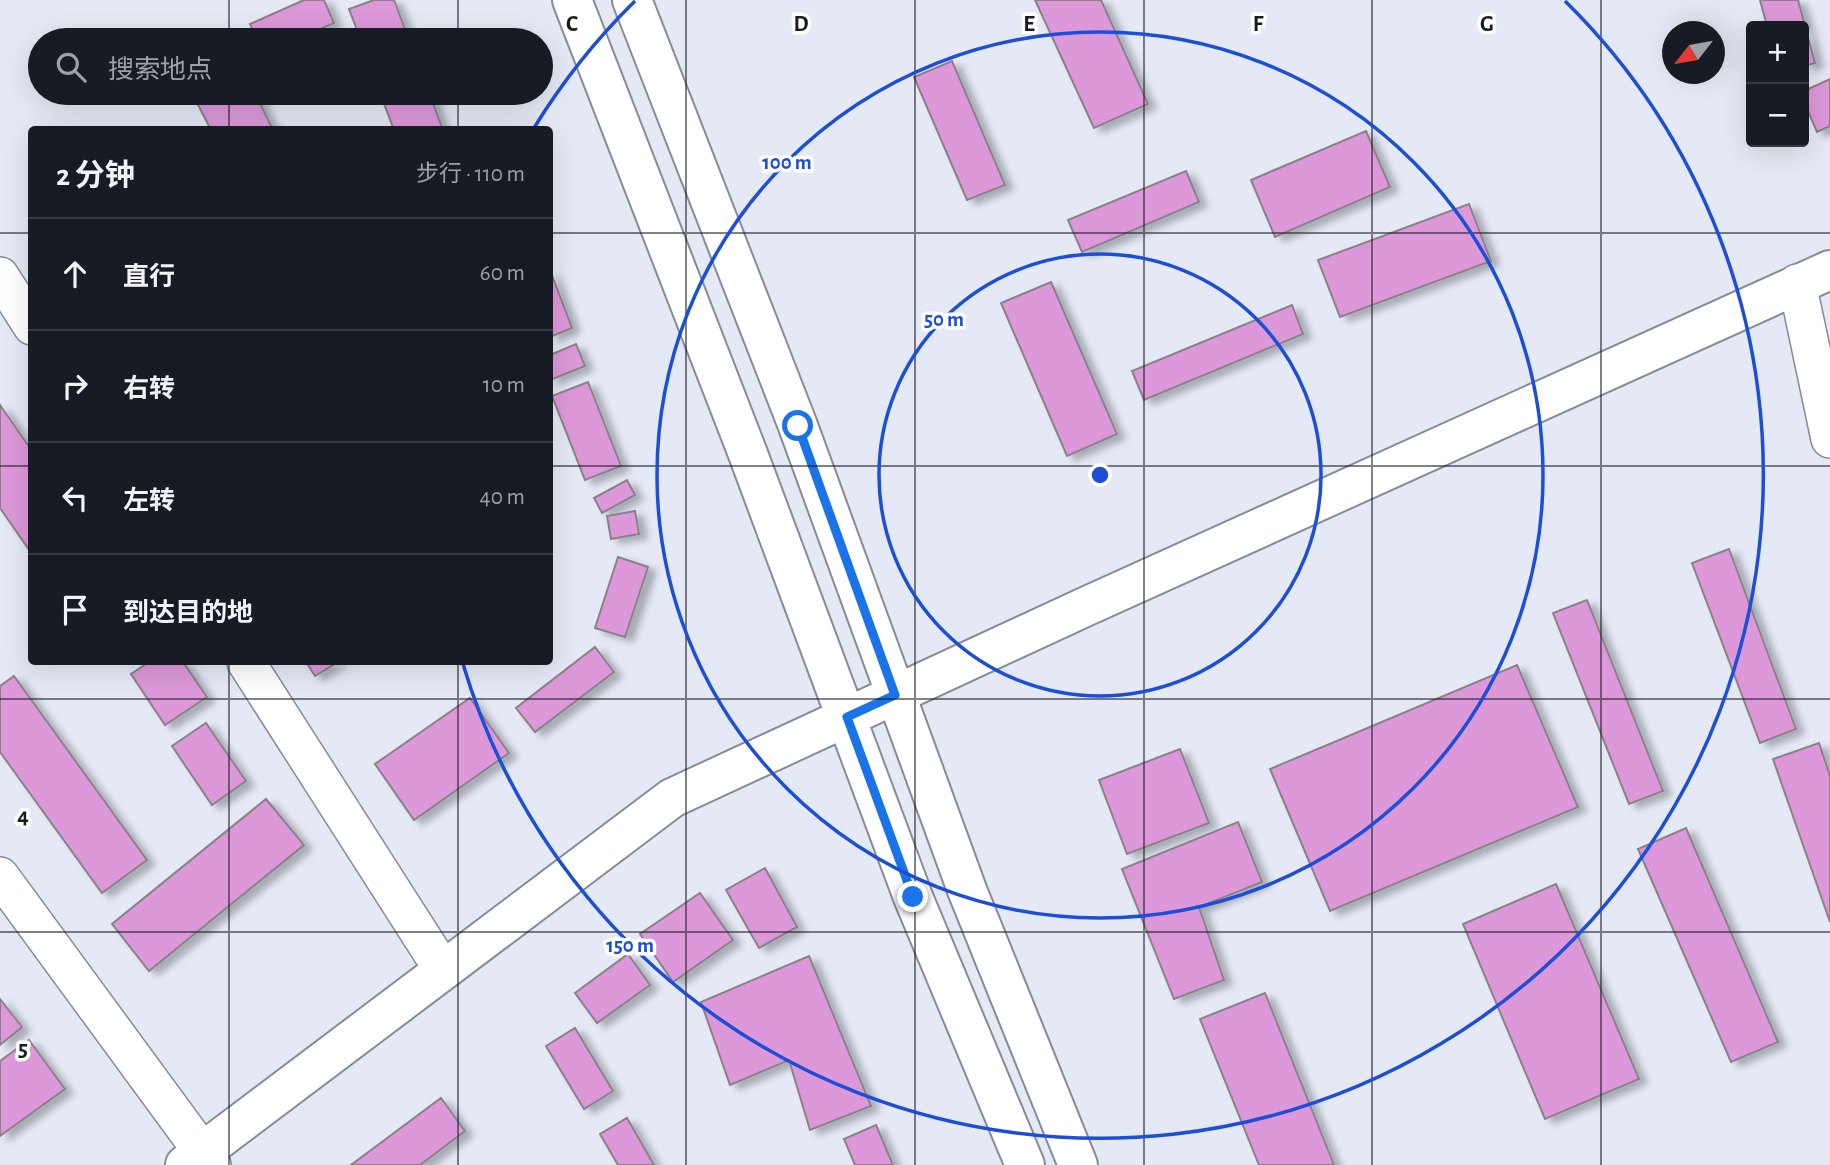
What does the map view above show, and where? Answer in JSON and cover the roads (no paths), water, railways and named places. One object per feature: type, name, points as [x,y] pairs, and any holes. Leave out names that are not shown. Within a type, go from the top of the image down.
[{"type":"main road","points":[[572,0],[743,441],[913,897],[1025,1165]]},
{"type":"main road","points":[[632,0],[798,426],[967,890],[1078,1165]]},
{"type":"main road","points":[[200,1160],[443,970],[672,798],[1814,276]]},
{"type":"street","points":[[0,276],[28,320]]},
{"type":"street","points":[[1814,276],[1830,439]]},
{"type":"street","points":[[248,665],[443,970]]},
{"type":"street","points":[[0,876],[200,1160]]}]
